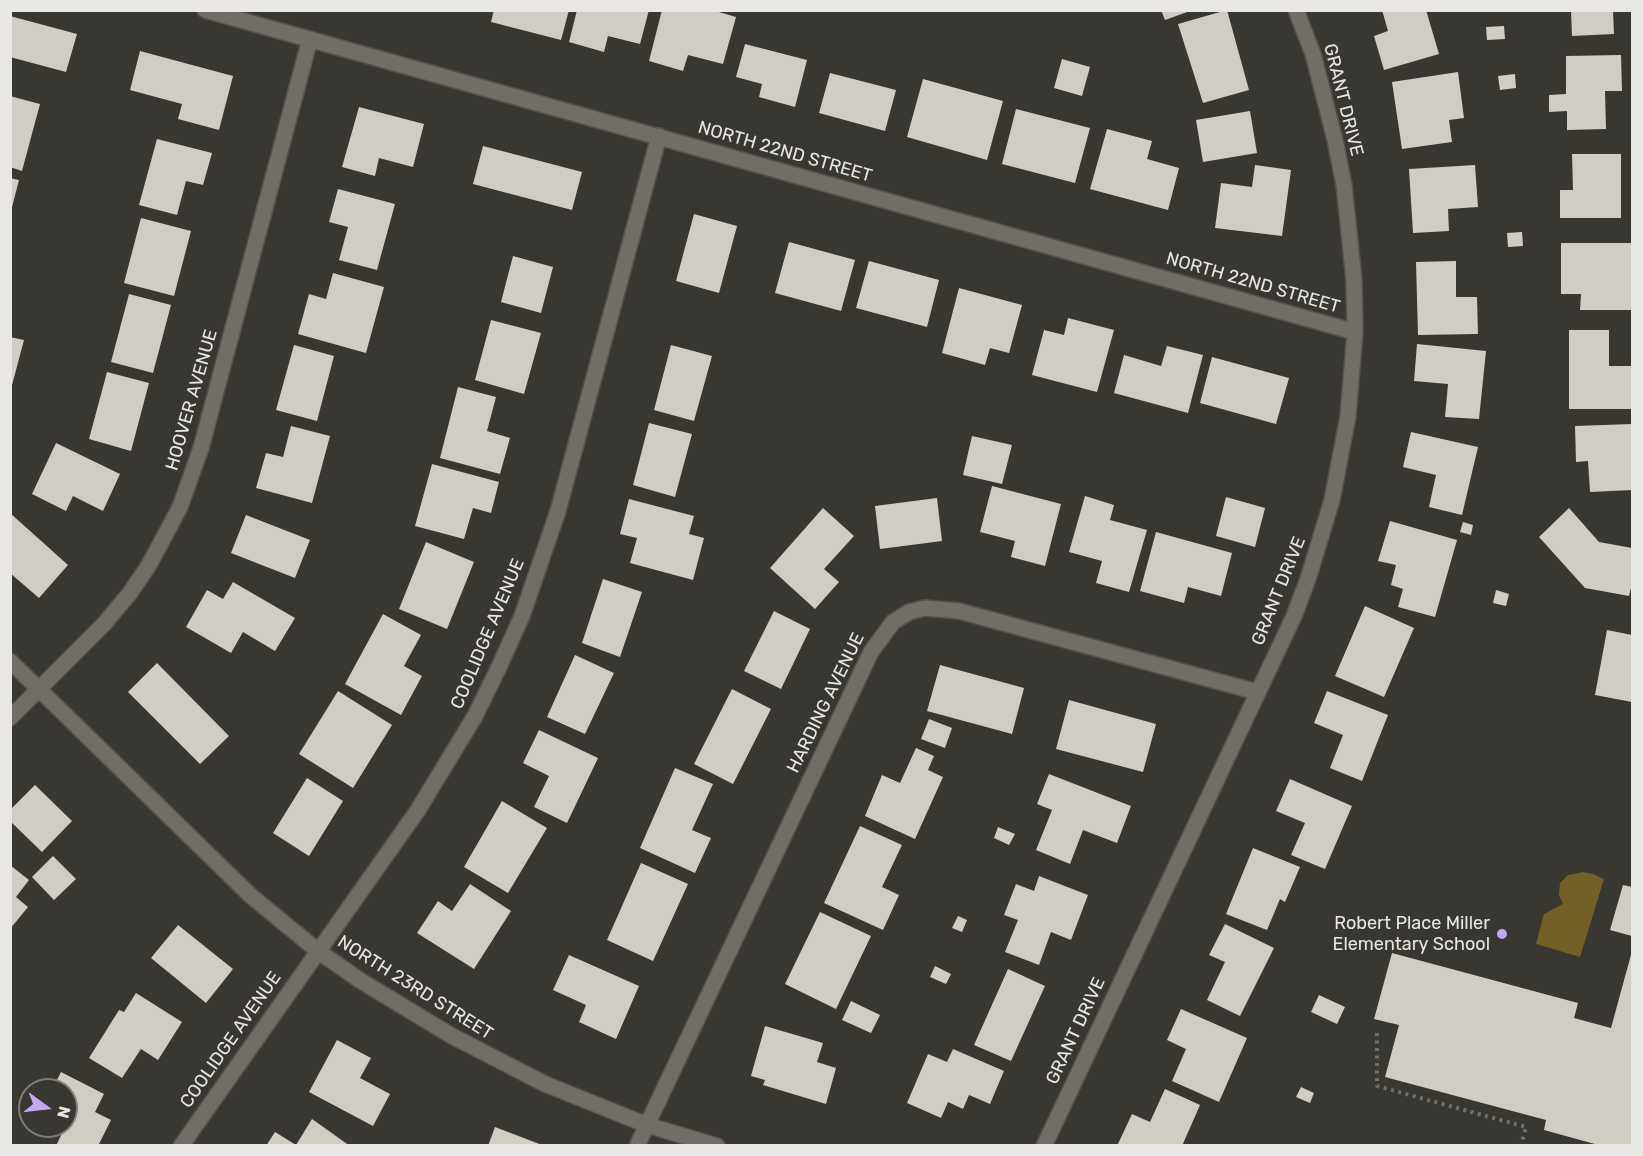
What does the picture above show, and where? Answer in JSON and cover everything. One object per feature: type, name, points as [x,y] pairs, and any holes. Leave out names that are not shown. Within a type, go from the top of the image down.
[{"type":"street","name":"NORTH 22ND STREET","points":[[205,10],[1355,332]]},
{"type":"street","name":"GRANT DRIVE","points":[[1044,1146],[1308,579],[1332,500],[1348,416],[1355,332],[1354,280],[1340,162],[1325,95],[1296,10]]},
{"type":"street","name":"HOOVER AVENUE","points":[[10,718],[104,624],[129,593],[149,565],[180,507],[201,448],[310,39]]},
{"type":"street","name":"COOLIDGE AVENUE","points":[[181,1146],[447,765],[476,716],[522,616],[558,511],[659,136]]},
{"type":"street","name":"HARDING AVENUE","points":[[637,1146],[871,652],[893,622],[909,612],[925,608],[959,611],[1257,692]]},
{"type":"street","name":"NORTH 23RD STREET","points":[[10,661],[251,897],[318,951],[405,1009],[497,1061],[545,1084],[647,1125],[717,1146]]},
{"type":"path","points":[[1377,1033],[1377,1086],[1526,1127],[1521,1146]]},
{"type":"shaded area","points":[[1583,872],[1604,879],[1580,957],[1536,944],[1544,914],[1563,904],[1559,895],[1560,883],[1568,875]]},
{"type":"building","points":[[494,10],[569,10],[561,40],[491,22]]},
{"type":"building","points":[[577,10],[649,10],[640,44],[608,36],[604,52],[569,42]]},
{"type":"building","points":[[662,10],[712,10],[736,17],[723,64],[688,55],[683,71],[649,61]]},
{"type":"building","points":[[1161,10],[1190,10],[1190,11],[1165,20]]},
{"type":"building","points":[[1227,10],[1249,90],[1203,103],[1178,24]]},
{"type":"building","points":[[1382,10],[1426,10],[1439,54],[1384,70],[1374,36],[1388,31]]},
{"type":"building","points":[[1571,10],[1613,10],[1614,34],[1572,36]]},
{"type":"building","points":[[10,16],[77,34],[66,72],[10,57]]},
{"type":"building","points":[[1504,26],[1505,39],[1487,40],[1486,27]]},
{"type":"building","points":[[745,44],[807,60],[795,107],[759,97],[762,84],[736,77]]},
{"type":"building","points":[[140,51],[233,76],[219,130],[178,119],[182,104],[130,90]]},
{"type":"building","points":[[1621,55],[1622,91],[1605,91],[1606,129],[1567,130],[1567,111],[1549,112],[1549,95],[1566,94],[1566,56]]},
{"type":"building","points":[[1062,59],[1090,67],[1082,96],[1054,88]]},
{"type":"building","points":[[1458,72],[1464,118],[1449,120],[1452,142],[1402,149],[1392,82]]},
{"type":"building","points":[[830,73],[896,90],[885,131],[819,113]]},
{"type":"building","points":[[1515,74],[1516,88],[1500,90],[1498,76]]},
{"type":"building","points":[[923,79],[1003,101],[987,160],[907,137]]},
{"type":"building","points":[[10,96],[40,104],[22,171],[10,167]]},
{"type":"building","points":[[359,107],[424,124],[413,167],[379,158],[375,176],[342,167]]},
{"type":"building","points":[[1016,109],[1090,128],[1075,183],[1002,164]]},
{"type":"building","points":[[1250,111],[1257,153],[1203,162],[1196,120]]},
{"type":"building","points":[[1107,129],[1152,141],[1147,159],[1179,168],[1168,210],[1090,189]]},
{"type":"building","points":[[157,139],[212,153],[203,185],[186,181],[177,215],[139,205]]},
{"type":"building","points":[[483,146],[582,172],[572,210],[473,184]]},
{"type":"building","points":[[1572,154],[1621,154],[1621,218],[1560,218],[1560,190],[1573,190]]},
{"type":"building","points":[[1255,165],[1291,170],[1282,236],[1215,228],[1221,183],[1252,187]]},
{"type":"building","points":[[1475,165],[1478,207],[1448,209],[1449,231],[1413,233],[1409,169]]},
{"type":"building","points":[[10,178],[19,180],[11,211],[10,211]]},
{"type":"building","points":[[338,189],[395,204],[377,270],[339,260],[348,227],[329,222]]},
{"type":"building","points":[[694,214],[737,226],[719,293],[676,281]]},
{"type":"building","points":[[141,218],[191,231],[174,296],[124,283]]},
{"type":"building","points":[[1522,232],[1523,246],[1508,247],[1507,233]]},
{"type":"building","points":[[789,242],[855,260],[841,311],[775,293]]},
{"type":"building","points":[[1561,243],[1631,243],[1631,310],[1580,310],[1581,294],[1561,294]]},
{"type":"building","points":[[513,256],[553,267],[541,313],[501,302]]},
{"type":"building","points":[[869,261],[939,280],[927,327],[856,308]]},
{"type":"building","points":[[1456,261],[1456,297],[1477,297],[1478,334],[1418,335],[1416,262]]},
{"type":"building","points":[[333,273],[384,287],[366,353],[298,334],[309,294],[326,299]]},
{"type":"building","points":[[959,288],[1022,305],[1009,353],[990,348],[985,365],[942,353]]},
{"type":"building","points":[[129,294],[171,305],[153,373],[111,362]]},
{"type":"building","points":[[1068,318],[1114,330],[1097,392],[1032,375],[1044,330],[1064,335]]},
{"type":"building","points":[[491,320],[541,333],[524,394],[475,380]]},
{"type":"building","points":[[1569,330],[1609,330],[1609,366],[1632,366],[1632,409],[1569,409]]},
{"type":"building","points":[[10,337],[24,340],[11,389],[10,389]]},
{"type":"building","points":[[1417,344],[1486,351],[1479,419],[1445,417],[1448,384],[1414,381]]},
{"type":"building","points":[[294,345],[334,356],[317,421],[276,410]]},
{"type":"building","points":[[671,345],[712,356],[694,421],[654,410]]},
{"type":"building","points":[[1167,346],[1203,355],[1188,413],[1114,393],[1124,355],[1161,366]]},
{"type":"building","points":[[1212,357],[1289,378],[1276,424],[1200,403]]},
{"type":"building","points":[[107,372],[149,383],[131,451],[89,439]]},
{"type":"building","points":[[458,387],[496,397],[487,431],[510,438],[500,474],[440,458]]},
{"type":"building","points":[[649,423],[692,434],[675,497],[633,485]]},
{"type":"building","points":[[1632,424],[1632,490],[1590,492],[1588,461],[1576,462],[1575,426]]},
{"type":"building","points":[[291,426],[330,436],[312,503],[256,488],[266,453],[283,457]]},
{"type":"building","points":[[1411,432],[1478,447],[1462,515],[1429,507],[1436,475],[1403,467]]},
{"type":"building","points":[[972,436],[1012,445],[1002,484],[963,475]]},
{"type":"building","points":[[56,443],[120,474],[103,511],[73,496],[66,511],[32,494]]},
{"type":"building","points":[[432,464],[499,482],[491,513],[473,508],[464,539],[415,526]]},
{"type":"building","points":[[992,486],[1061,504],[1045,566],[1011,557],[1015,541],[980,532]]},
{"type":"building","points":[[1085,496],[1114,505],[1110,520],[1147,530],[1129,592],[1096,583],[1102,561],[1069,552]]},
{"type":"building","points":[[1226,497],[1265,508],[1255,547],[1216,536]]},
{"type":"building","points":[[937,498],[942,541],[880,549],[875,506]]},
{"type":"building","points":[[629,499],[694,516],[689,534],[704,538],[693,580],[630,563],[637,538],[620,534]]},
{"type":"building","points":[[823,508],[854,536],[824,569],[839,582],[815,609],[770,568]]},
{"type":"building","points":[[1569,508],[1599,542],[1632,548],[1632,584],[1629,596],[1585,588],[1539,537]]},
{"type":"building","points":[[10,513],[68,565],[39,598],[10,573]]},
{"type":"building","points":[[246,515],[310,540],[295,578],[231,553]]},
{"type":"building","points":[[1390,521],[1457,540],[1435,617],[1398,607],[1403,589],[1391,585],[1396,565],[1378,561]]},
{"type":"building","points":[[1463,522],[1473,525],[1471,535],[1460,532]]},
{"type":"building","points":[[1156,532],[1232,553],[1221,596],[1188,587],[1184,603],[1140,591]]},
{"type":"building","points":[[426,542],[474,562],[447,629],[399,609]]},
{"type":"building","points":[[603,579],[642,592],[620,657],[582,643]]},
{"type":"building","points":[[233,582],[295,618],[275,651],[243,632],[231,653],[186,627],[207,590],[223,599]]},
{"type":"building","points":[[1496,590],[1509,594],[1506,606],[1493,603]]},
{"type":"building","points":[[1365,606],[1414,628],[1384,697],[1335,676]]},
{"type":"building","points":[[774,611],[810,629],[781,689],[744,671]]},
{"type":"building","points":[[383,614],[421,635],[404,666],[422,676],[401,715],[345,684]]},
{"type":"building","points":[[1607,630],[1632,635],[1632,702],[1595,695]]},
{"type":"building","points":[[575,655],[614,673],[585,734],[547,717]]},
{"type":"building","points":[[157,663],[229,736],[200,764],[128,692]]},
{"type":"building","points":[[940,665],[1024,688],[1012,734],[927,711]]},
{"type":"building","points":[[732,689],[771,709],[733,784],[694,764]]},
{"type":"building","points":[[338,691],[392,725],[353,788],[299,754]]},
{"type":"building","points":[[1327,691],[1388,715],[1362,781],[1330,768],[1343,735],[1314,723]]},
{"type":"building","points":[[1069,700],[1156,724],[1143,772],[1056,749]]},
{"type":"building","points":[[929,719],[952,728],[945,748],[921,739]]},
{"type":"building","points":[[539,730],[598,758],[567,823],[534,807],[549,776],[523,763]]},
{"type":"building","points":[[916,748],[934,756],[928,770],[943,777],[915,839],[865,816],[882,775],[900,783]]},
{"type":"building","points":[[675,768],[713,784],[692,830],[711,838],[695,873],[640,848]]},
{"type":"building","points":[[1049,774],[1131,806],[1117,843],[1083,830],[1070,864],[1036,850],[1052,810],[1037,804]]},
{"type":"building","points":[[307,778],[343,801],[309,856],[273,833]]},
{"type":"building","points":[[1290,779],[1352,806],[1325,869],[1291,855],[1305,823],[1276,811]]},
{"type":"building","points":[[35,785],[72,821],[42,852],[10,821],[10,810]]},
{"type":"building","points":[[502,801],[547,828],[508,893],[464,867]]},
{"type":"building","points":[[860,826],[902,845],[882,887],[899,895],[883,930],[824,903]]},
{"type":"building","points":[[998,827],[1015,834],[1009,845],[994,838]]},
{"type":"building","points":[[1253,848],[1300,867],[1285,902],[1280,899],[1267,930],[1226,914]]},
{"type":"building","points":[[53,856],[76,879],[54,900],[32,877]]},
{"type":"building","points":[[641,863],[688,884],[653,961],[607,940]]},
{"type":"building","points":[[10,865],[29,880],[16,897],[28,907],[10,929]]},
{"type":"building","points":[[1039,876],[1088,895],[1071,940],[1051,932],[1039,965],[1005,952],[1018,920],[1004,915],[1016,884],[1034,891]]},
{"type":"building","points":[[470,884],[511,911],[474,969],[417,933],[438,901],[452,911]]},
{"type":"building","points":[[1623,885],[1632,887],[1632,936],[1610,930]]},
{"type":"building","points":[[820,912],[871,936],[836,1009],[785,984]]},
{"type":"building","points":[[958,916],[967,920],[962,932],[952,928]]},
{"type":"building","points":[[1225,924],[1274,948],[1240,1016],[1207,1000],[1225,962],[1209,955]]},
{"type":"building","points":[[178,925],[233,969],[206,1003],[151,958]]},
{"type":"building","points":[[1632,951],[1632,1146],[1602,1146],[1544,1130],[1546,1120],[1385,1077],[1399,1025],[1374,1019],[1392,953],[1578,1003],[1574,1018],[1611,1028]]},
{"type":"building","points":[[569,955],[639,986],[616,1039],[579,1022],[586,1005],[553,990]]},
{"type":"building","points":[[935,966],[951,974],[946,984],[930,977]]},
{"type":"building","points":[[1008,969],[1045,986],[1011,1061],[974,1045]]},
{"type":"building","points":[[136,993],[182,1022],[158,1060],[141,1049],[122,1078],[89,1058],[119,1010],[124,1012]]},
{"type":"building","points":[[1319,995],[1345,1007],[1337,1024],[1311,1012]]},
{"type":"building","points":[[851,1001],[880,1015],[871,1033],[842,1020]]},
{"type":"building","points":[[1181,1009],[1247,1038],[1219,1102],[1172,1081],[1186,1049],[1167,1040]]},
{"type":"building","points":[[765,1026],[823,1043],[817,1062],[836,1068],[826,1104],[763,1085],[765,1080],[751,1076]]},
{"type":"building","points":[[337,1040],[371,1058],[360,1078],[390,1094],[373,1126],[309,1092]]},
{"type":"building","points":[[953,1049],[1004,1071],[990,1104],[969,1095],[963,1109],[948,1102],[941,1118],[907,1103],[928,1054],[947,1062]]},
{"type":"building","points":[[61,1072],[73,1078],[58,1078]]},
{"type":"building","points":[[78,1081],[104,1094],[95,1112],[111,1120],[98,1146],[56,1146],[60,1138],[78,1138]]},
{"type":"building","points":[[1301,1087],[1314,1093],[1310,1103],[1296,1097]]},
{"type":"building","points":[[1165,1089],[1200,1105],[1182,1146],[1117,1146],[1132,1114],[1150,1122]]},
{"type":"building","points":[[312,1119],[350,1146],[266,1146],[275,1132],[296,1145]]},
{"type":"building","points":[[495,1127],[542,1145],[542,1146],[488,1146]]},
{"type":"place","name":"Robert Place Miller Elementary School","points":[[1502,934]]}]
